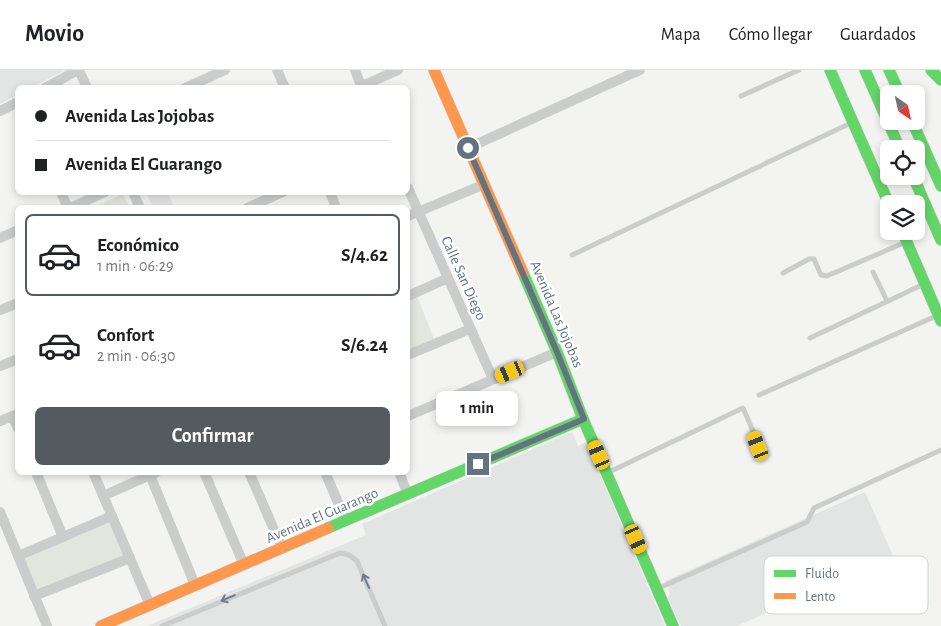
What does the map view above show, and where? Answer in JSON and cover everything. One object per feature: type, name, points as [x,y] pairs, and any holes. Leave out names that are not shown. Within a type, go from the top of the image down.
[{"type":"main road","name":"Avenida Las Jojobas","points":[[434,70],[485,184],[673,626]]},
{"type":"main road","points":[[830,70],[885,195]]},
{"type":"main road","points":[[865,70],[896,140]]},
{"type":"main road","points":[[889,70],[896,85]]},
{"type":"main road","points":[[931,70],[941,80]]},
{"type":"main road","points":[[916,130],[941,186]]},
{"type":"main road","points":[[917,185],[941,240]]},
{"type":"main road","points":[[906,240],[940,318]]},
{"type":"main road","name":"Avenida El Guarango","points":[[100,626],[584,419]]},
{"type":"street","points":[[51,85],[79,70],[86,85]]},
{"type":"street","points":[[192,85],[225,70]]},
{"type":"street","points":[[277,70],[284,85]]},
{"type":"street","points":[[354,70],[361,85]]},
{"type":"street","points":[[366,85],[398,70]]},
{"type":"street","points":[[468,148],[640,70]]},
{"type":"street","points":[[0,111],[15,103]]},
{"type":"street","points":[[410,215],[485,184]]},
{"type":"street","name":"Calle San Diego","points":[[410,193],[493,379]]},
{"type":"street","points":[[76,205],[98,195]]},
{"type":"street","points":[[254,205],[276,195]]},
{"type":"street","points":[[1,234],[15,231]]},
{"type":"street","points":[[410,295],[448,278]]},
{"type":"street","points":[[0,310],[15,304]]},
{"type":"street","points":[[410,354],[470,329]]},
{"type":"street","points":[[410,415],[557,352]]},
{"type":"street","points":[[0,366],[15,359]]},
{"type":"street","points":[[0,421],[15,415]]},
{"type":"street","points":[[37,475],[63,537]]},
{"type":"street","points":[[95,475],[150,605]]},
{"type":"street","points":[[103,496],[151,475]]},
{"type":"street","points":[[153,475],[195,585]]},
{"type":"street","points":[[205,475],[244,564]]},
{"type":"street","points":[[250,475],[282,548]]},
{"type":"street","points":[[326,475],[346,521]]},
{"type":"street","points":[[400,475],[408,494]]},
{"type":"street","points":[[0,512],[47,626]]},
{"type":"street","points":[[18,556],[112,516]]},
{"type":"street","points":[[34,596],[130,558]]},
{"type":"lane","points":[[741,96],[799,70]]},
{"type":"lane","points":[[572,256],[854,122]]},
{"type":"lane","points":[[783,273],[809,258],[814,259],[821,275],[828,276],[896,240]]},
{"type":"lane","points":[[873,272],[887,301]]},
{"type":"lane","points":[[810,338],[925,284]]},
{"type":"lane","points":[[759,395],[940,318]]},
{"type":"lane","points":[[607,473],[743,408],[758,446]]},
{"type":"lane","points":[[657,589],[807,522],[814,508],[941,450]]},
{"type":"lane","points":[[162,626],[340,553],[349,555],[357,561],[385,626]]},
{"type":"shaded area","points":[[0,70],[66,70],[36,85],[15,85],[15,96],[0,104]]},
{"type":"shaded area","points":[[123,195],[128,205],[98,205]]},
{"type":"shaded area","points":[[147,195],[169,195],[173,205],[152,205]]},
{"type":"shaded area","points":[[417,296],[434,339],[410,349],[410,299]]},
{"type":"shaded area","points":[[572,432],[578,446],[586,442],[665,626],[147,626],[366,535],[362,524]]},
{"type":"shaded area","points":[[865,492],[893,556],[764,556],[764,614],[737,626],[681,626],[668,598],[670,593],[665,581]]},
{"type":"shaded area","points":[[111,522],[124,556],[38,591],[24,558]]},
{"type":"traffic: fast","points":[[830,70],[885,195]]},
{"type":"traffic: fast","points":[[865,70],[896,140]]},
{"type":"traffic: fast","points":[[889,70],[896,85]]},
{"type":"traffic: fast","points":[[931,70],[941,80]]},
{"type":"traffic: fast","points":[[916,130],[941,186]]},
{"type":"traffic: fast","points":[[917,185],[941,240]]},
{"type":"traffic: fast","points":[[906,240],[941,321]]},
{"type":"traffic: fast","points":[[523,273],[583,419],[673,626]]},
{"type":"traffic: fast","points":[[328,528],[583,419]]},
{"type":"traffic: slow","points":[[434,70],[523,273]]},
{"type":"traffic: slow","points":[[101,626],[328,528]]},
{"type":"route","points":[[468,148],[557,352],[584,419],[478,464]]}]
